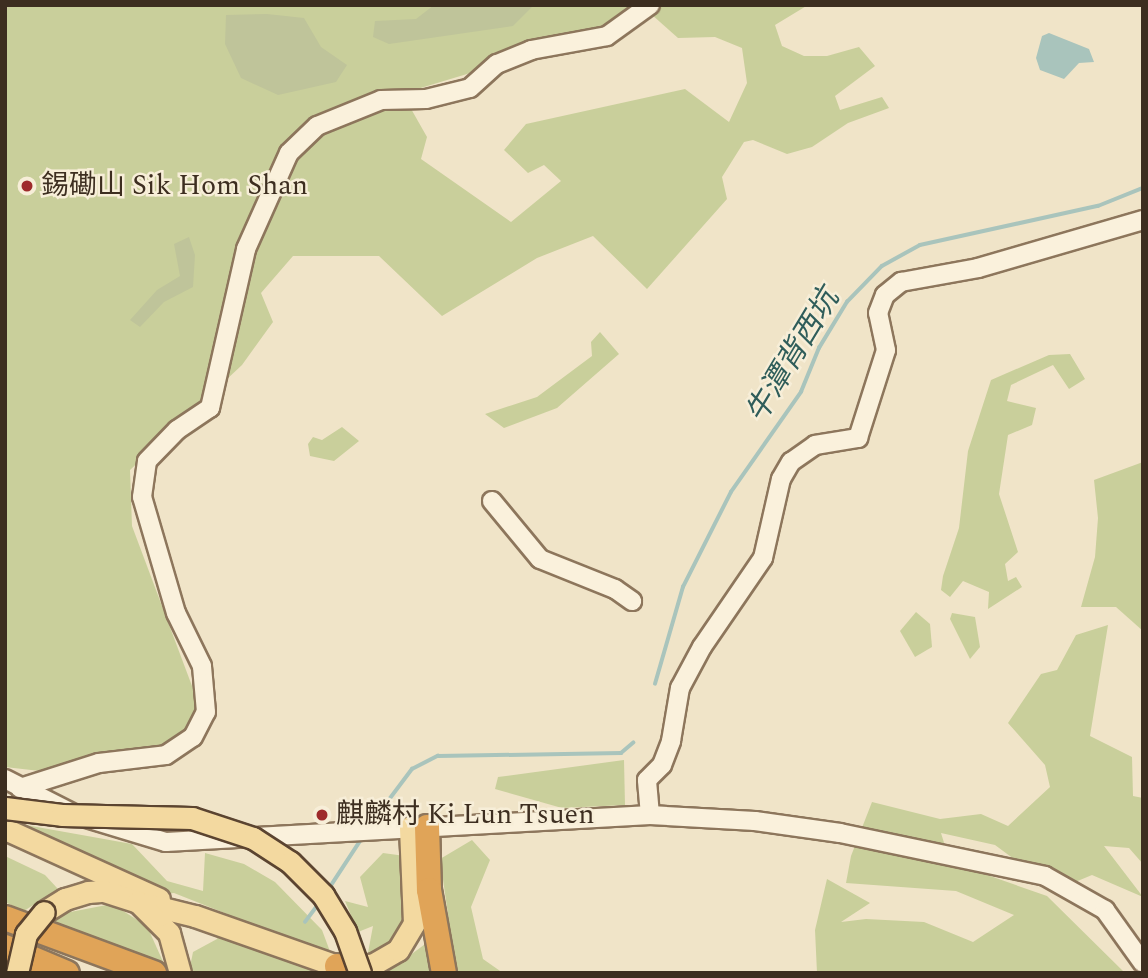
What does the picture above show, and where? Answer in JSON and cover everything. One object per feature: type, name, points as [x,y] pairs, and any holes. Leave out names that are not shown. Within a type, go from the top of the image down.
[{"type":"highway","points":[[418,827],[444,973]]},
{"type":"highway","points":[[5,918],[86,951],[154,973]]},
{"type":"highway","points":[[5,947],[67,973]]},
{"type":"main road","points":[[5,808],[62,816],[181,817],[253,838],[290,862],[323,895],[345,931],[351,971]]},
{"type":"main road","points":[[5,843],[128,898],[195,916],[351,971],[372,965],[398,950],[408,938],[414,923],[418,827]]},
{"type":"main road","points":[[5,828],[195,916]]},
{"type":"main road","points":[[17,973],[26,934],[44,912],[76,895],[128,898],[164,927],[179,967]]},
{"type":"street","points":[[13,783],[99,763],[166,754],[193,737],[206,712],[202,666],[176,613],[142,497],[147,461],[177,430],[210,408],[246,249],[289,153],[317,126],[381,100],[426,99],[470,88],[497,64],[531,50],[607,36],[650,5]]},
{"type":"street","points":[[650,816],[646,780],[662,765],[671,741],[680,688],[702,647],[763,558],[781,479],[791,462],[815,445],[859,438],[886,350],[878,313],[885,295],[901,282],[978,268],[1143,220]]},
{"type":"street","points":[[492,502],[540,559],[615,589],[632,601]]},
{"type":"street","points":[[13,783],[76,815],[166,842],[650,816],[755,821],[816,829],[1020,868],[1091,898],[1119,925],[1143,963]]},
{"type":"green space","points":[[5,5],[808,5],[775,25],[782,46],[804,56],[827,56],[859,47],[875,66],[835,96],[840,110],[882,97],[889,108],[848,123],[812,147],[787,154],[753,140],[744,142],[722,177],[727,199],[647,289],[593,236],[537,258],[442,316],[379,256],[293,256],[261,293],[273,322],[242,365],[130,470],[132,526],[198,702],[197,733],[139,761],[66,774],[5,767]],"holes":[[[642,6],[678,38],[715,37],[742,48],[747,83],[729,122],[685,89],[526,124],[504,150],[528,173],[544,165],[561,181],[511,222],[421,159],[427,137],[410,107],[414,90],[467,74],[563,34],[588,33],[615,25]]]},
{"type":"green space","points":[[434,5],[534,5],[513,26],[389,44],[373,37],[375,21],[416,19]]},
{"type":"green space","points":[[267,14],[304,18],[321,47],[347,65],[336,82],[278,95],[241,78],[225,44],[226,15]]},
{"type":"green space","points":[[189,237],[195,255],[193,287],[164,302],[140,327],[130,320],[157,290],[180,276],[174,244]]},
{"type":"green space","points":[[600,332],[619,354],[557,408],[504,428],[485,414],[537,397],[592,356],[591,342]]},
{"type":"green space","points":[[1070,354],[1085,379],[1069,389],[1053,365],[1011,385],[1007,401],[1036,408],[1032,425],[1008,435],[999,494],[1018,552],[1005,564],[1008,581],[1016,577],[1022,587],[988,609],[989,592],[963,581],[950,597],[941,590],[943,576],[959,528],[968,451],[991,380],[1049,355]]},
{"type":"green space","points":[[342,427],[359,441],[334,461],[310,456],[308,444],[313,437],[322,440]]},
{"type":"green space","points":[[1143,462],[1143,631],[1116,607],[1081,607],[1095,557],[1098,518],[1094,480]]},
{"type":"green space","points":[[916,612],[930,624],[932,647],[915,657],[900,631]]},
{"type":"green space","points":[[952,613],[975,617],[980,647],[970,659],[950,619]]},
{"type":"green space","points":[[1108,625],[1090,736],[1132,757],[1133,796],[1143,798],[1143,864],[1129,848],[1104,846],[1143,897],[1092,875],[1056,890],[995,845],[941,833],[950,862],[1047,896],[1125,973],[817,973],[815,930],[827,879],[870,903],[841,922],[866,919],[924,922],[973,942],[1014,915],[956,891],[846,883],[851,856],[872,802],[940,819],[981,814],[1008,826],[1050,787],[1045,765],[1008,723],[1041,674],[1057,670],[1076,635]]},
{"type":"green space","points":[[624,760],[625,805],[562,808],[495,789],[498,777]]},
{"type":"green space","points":[[9,822],[132,844],[167,881],[203,891],[205,853],[244,864],[275,882],[322,930],[338,973],[189,972],[193,952],[217,939],[227,914],[174,893],[145,895]]},
{"type":"green space","points":[[472,840],[490,860],[471,907],[483,959],[503,973],[383,973],[367,958],[373,926],[358,932],[345,901],[368,907],[360,877],[383,853],[405,856],[409,956],[444,930],[448,914],[440,859]]},
{"type":"green space","points":[[5,856],[45,875],[58,889],[24,911],[5,902]]},
{"type":"green space","points":[[112,904],[147,926],[165,966],[51,925],[65,913]]},
{"type":"water","points":[[1049,33],[1089,49],[1094,62],[1079,63],[1064,79],[1040,70],[1036,58],[1042,36]]},
{"type":"waterway","name":"牛潭背西坑","points":[[655,684],[683,587],[731,492],[801,392],[819,348],[847,302],[882,266],[920,245],[1098,206],[1143,188]]},
{"type":"waterway","points":[[370,825],[412,769],[438,756],[621,753],[633,743]]},
{"type":"waterway","points":[[328,890],[362,838]]},
{"type":"waterway","points":[[305,922],[320,902]]},
{"type":"place","name":"錫磡山 Sik Hom Shan","points":[[27,186]]},
{"type":"place","name":"麒麟村 Ki Lun Tsuen","points":[[322,815]]}]
